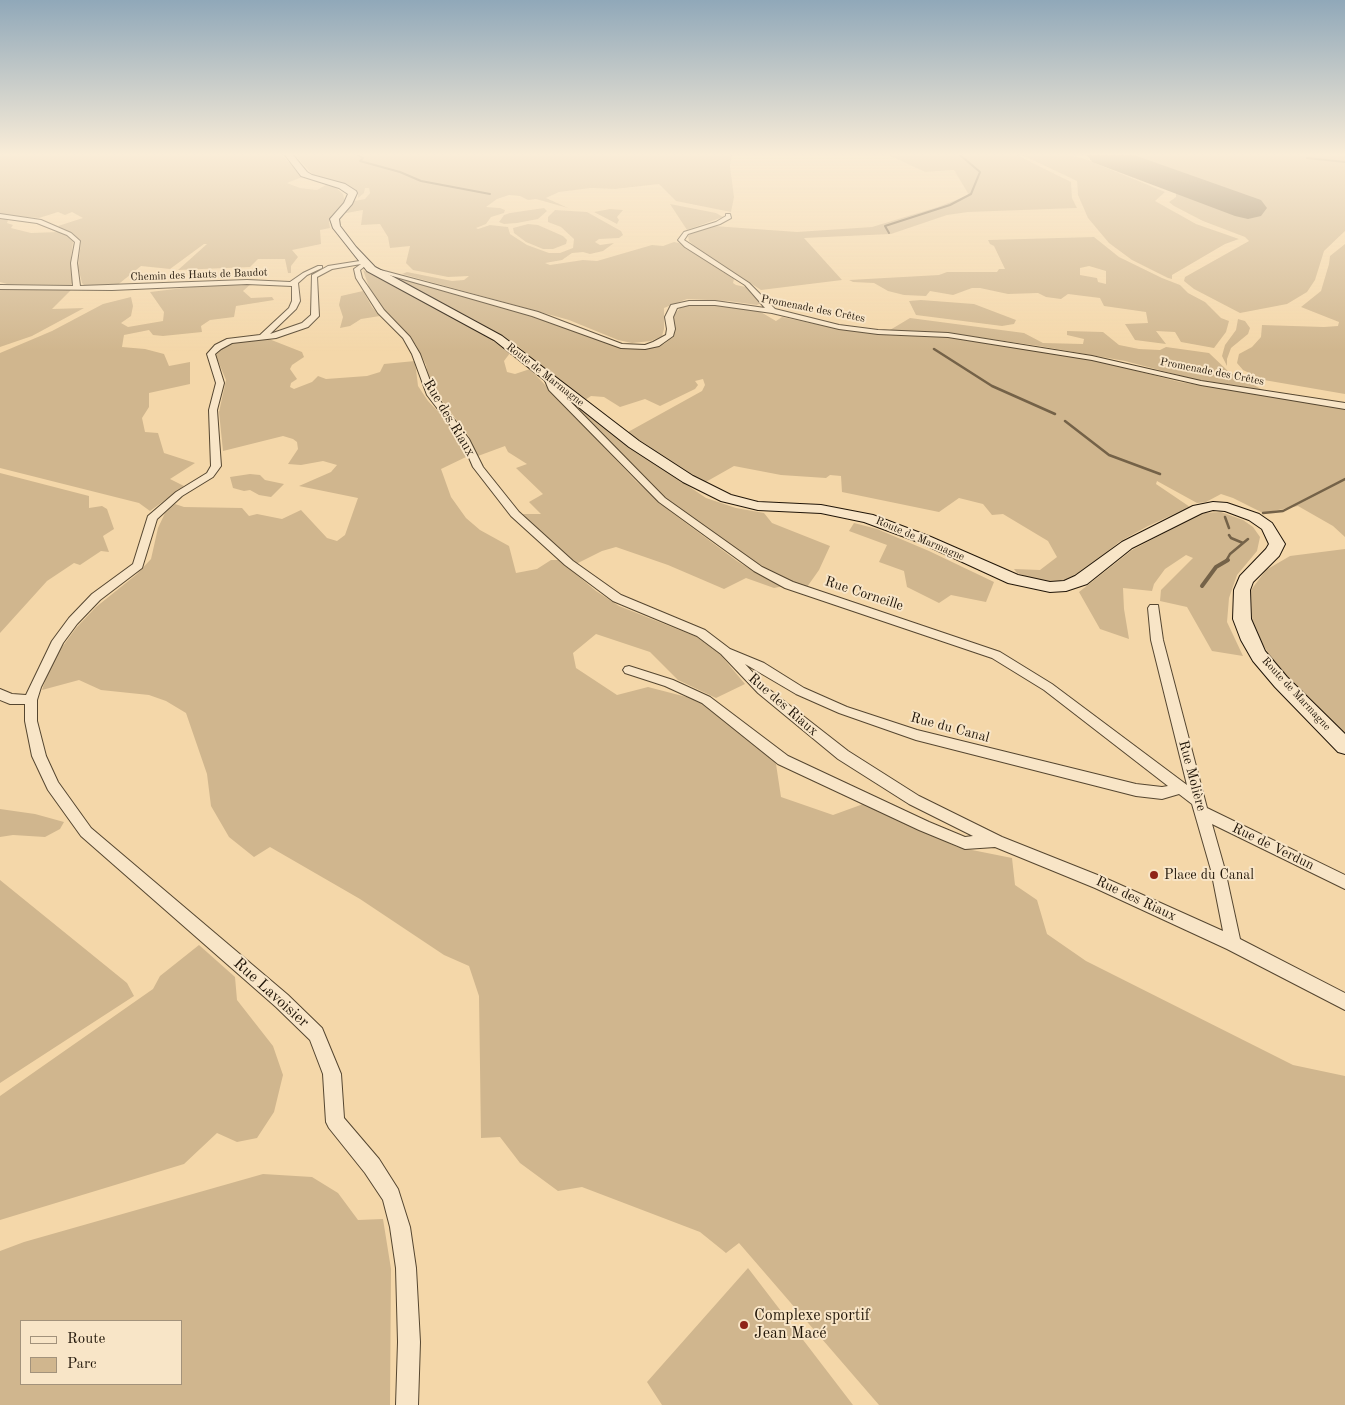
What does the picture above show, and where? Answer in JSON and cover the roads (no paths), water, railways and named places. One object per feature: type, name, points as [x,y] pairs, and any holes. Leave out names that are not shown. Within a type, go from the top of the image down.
[{"type":"street","points":[[37,221],[69,234],[78,242],[74,263],[77,288]]},
{"type":"street","name":"Route de Marmagne","points":[[334,221],[336,226],[367,264],[498,338],[634,444],[688,479],[726,498],[758,506],[821,509],[868,518],[919,537],[1014,579],[1050,587],[1066,586],[1081,580],[1127,545],[1198,509],[1213,506],[1227,507],[1254,517],[1267,526],[1277,544],[1273,552],[1246,580],[1242,590],[1242,619],[1250,640],[1259,656],[1281,682],[1345,746]]},
{"type":"street","points":[[722,221],[686,233],[681,240],[687,246],[747,284],[772,312]]},
{"type":"street","points":[[262,338],[292,309],[296,301],[295,283],[312,270],[335,263],[367,264]]},
{"type":"street","points":[[0,694],[10,699],[31,700],[47,660],[73,621],[96,597],[138,566],[152,518],[179,494],[210,475],[216,466],[213,410],[220,383],[211,354],[218,347],[230,341],[262,338],[290,332],[305,326],[315,316],[316,311],[314,276],[324,269],[347,263]]},
{"type":"street","name":"Promenade des Crêtes","points":[[367,264],[535,314],[607,341],[631,347],[656,344],[670,336],[669,316],[671,310],[690,303],[715,303],[772,312],[839,327],[878,332],[948,335],[1092,358],[1201,383],[1345,406]]},
{"type":"street","name":"Rue des Riaux","points":[[367,264],[357,269],[359,278],[381,311],[406,338],[416,354],[431,395],[465,439],[478,467],[515,514],[569,563],[617,598],[701,633],[725,651],[762,690],[843,755],[914,800],[997,841],[1100,883],[1233,944],[1345,1002]]},
{"type":"street","name":"Chemin des Hauts de Baudot","points":[[1,286],[77,288],[248,282],[295,283]]},
{"type":"street","name":"Rue Corneille","points":[[548,378],[552,388],[662,500],[758,569],[790,585],[996,655],[1048,687],[1180,788],[1200,807]]},
{"type":"street","name":"Rue Molière","points":[[1154,608],[1157,640],[1218,870],[1233,944]]},
{"type":"street","name":"Rue du Canal","points":[[725,651],[760,666],[800,691],[843,710],[916,736],[1136,790],[1162,793],[1180,788]]},
{"type":"street","points":[[629,670],[669,683],[706,700],[783,760],[924,826],[965,843],[997,841]]},
{"type":"street","name":"Rue Lavoisier","points":[[31,700],[31,722],[39,756],[52,786],[86,832],[282,1001],[316,1034],[332,1074],[335,1122],[372,1166],[391,1196],[400,1227],[406,1268],[408,1323],[407,1405]]},
{"type":"street","name":"Rue de Verdun","points":[[1200,807],[1345,882]]},
{"type":"waterway","points":[[889,233],[885,226],[902,221]]},
{"type":"waterway","points":[[934,349],[992,386],[1055,414]]},
{"type":"waterway","points":[[1065,421],[1109,455],[1160,474]]},
{"type":"waterway","points":[[1263,513],[1283,511],[1345,479]]},
{"type":"waterway","points":[[1225,517],[1229,528]]},
{"type":"waterway","points":[[1229,535],[1231,538],[1243,543]]},
{"type":"waterway","points":[[1226,561],[1230,554],[1248,539]]},
{"type":"waterway","points":[[1202,586],[1216,567],[1228,560]]},
{"type":"place","name":"Place du Canal","points":[[1154,875]]},
{"type":"place","name":"Complexe sportif Jean Macé","points":[[744,1325]]}]
